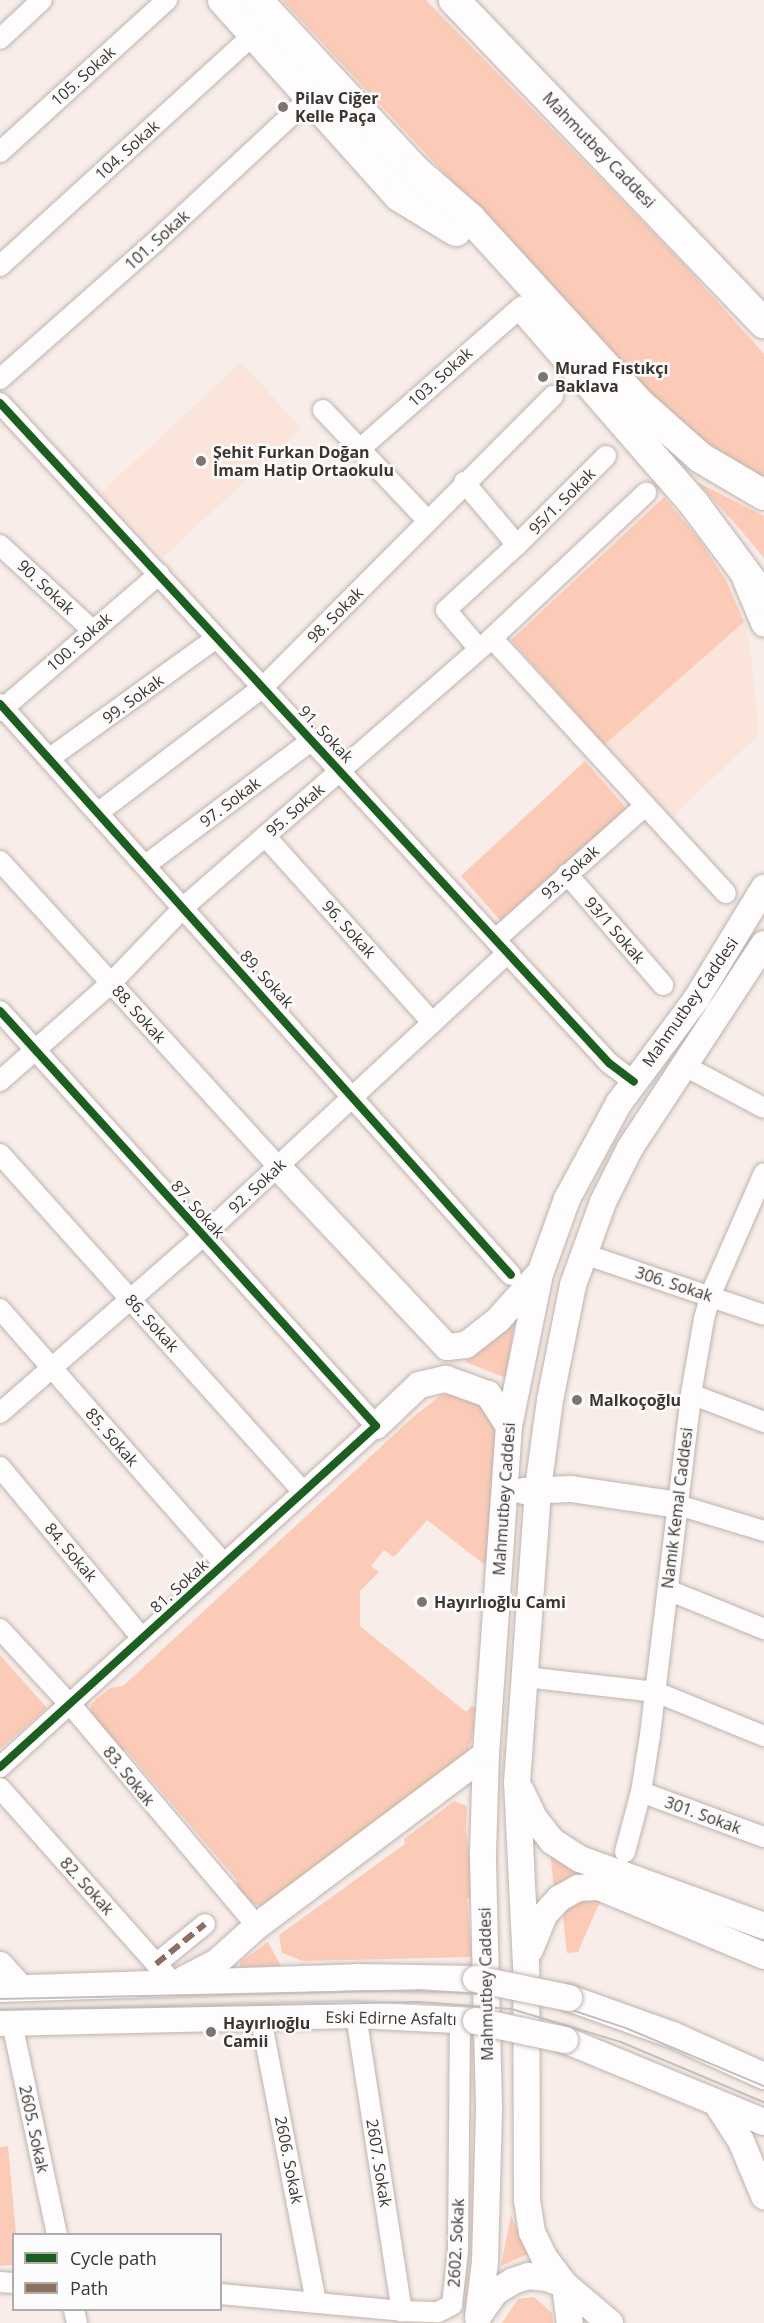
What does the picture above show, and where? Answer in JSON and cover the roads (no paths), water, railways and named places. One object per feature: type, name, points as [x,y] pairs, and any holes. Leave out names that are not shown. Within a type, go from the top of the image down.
[{"type":"highway","points":[[223,0],[399,196],[456,231]]},
{"type":"highway","points":[[257,0],[416,171],[471,219],[566,325],[675,438],[732,479],[764,495]]},
{"type":"highway","name":"Mahmutbey Caddesi","points":[[454,0],[754,308],[764,323]]},
{"type":"highway","points":[[416,171],[456,231],[644,444],[764,598]]},
{"type":"highway","points":[[522,306],[566,325]]},
{"type":"main road","points":[[739,563],[764,623]]},
{"type":"main road","name":"Mahmutbey Caddesi","points":[[477,2321],[485,2262],[489,2107],[483,1854],[486,1754],[509,1426],[540,1274],[567,1199],[633,1082],[697,998],[764,888]]},
{"type":"main road","name":"Mahmutbey Caddesi","points":[[566,2285],[544,2257],[532,2232],[527,2199],[526,1965],[517,1783],[538,1488],[550,1400],[573,1285],[630,1148],[764,944]]},
{"type":"main road","points":[[278,1167],[447,1347],[466,1345],[498,1320],[540,1274]]},
{"type":"main road","points":[[376,1426],[419,1385],[446,1379],[488,1394],[509,1426]]},
{"type":"main road","points":[[503,1507],[515,1495],[538,1488],[678,1505]]},
{"type":"main road","points":[[173,1983],[201,1973],[237,1947],[257,1926],[486,1754]]},
{"type":"main road","points":[[517,1783],[534,1818],[552,1841],[580,1859],[764,1926]]},
{"type":"main road","points":[[526,1965],[544,1915],[560,1898],[578,1888],[589,1887],[599,1887],[764,1956]]},
{"type":"main road","points":[[0,1965],[11,1988],[357,1977],[476,1979],[569,1998],[758,2067]]},
{"type":"main road","name":"Eski Edirne Asfaltı","points":[[6,2023],[261,2019],[356,2015],[468,2020],[565,2040],[764,2122]]},
{"type":"main road","points":[[717,2104],[741,2141],[764,2196]]},
{"type":"main road","points":[[477,2321],[495,2292],[513,2281],[528,2276],[547,2278],[566,2285],[610,2323]]},
{"type":"main road","points":[[566,2285],[570,2323]]},
{"type":"street","points":[[0,39],[42,0]]},
{"type":"street","name":"105. Sokak","points":[[0,152],[166,0]]},
{"type":"street","name":"104. Sokak","points":[[0,266],[254,34]]},
{"type":"street","name":"101. Sokak","points":[[0,379],[156,241],[311,97]]},
{"type":"street","name":"103. Sokak","points":[[360,449],[522,306]]},
{"type":"street","name":"98. Sokak","points":[[99,812],[263,687],[464,482],[553,396]]},
{"type":"street","name":"91. Sokak","points":[[0,403],[159,574],[215,639],[341,770],[609,1063],[633,1082]]},
{"type":"street","points":[[323,410],[427,520]]},
{"type":"street","name":"95/1. Sokak","points":[[485,644],[446,610],[517,545],[606,456]]},
{"type":"street","name":"95/1. Sokak","points":[[464,482],[517,545]]},
{"type":"street","name":"95. Sokak","points":[[0,1081],[111,983],[185,906],[485,644],[646,493]]},
{"type":"street","name":"90. Sokak","points":[[0,545],[92,630]]},
{"type":"street","name":"100. Sokak","points":[[1,707],[159,574]]},
{"type":"street","name":"99. Sokak","points":[[50,758],[215,639]]},
{"type":"street","points":[[485,644],[645,806],[726,893]]},
{"type":"street","name":"89. Sokak","points":[[1,707],[185,906],[511,1275]]},
{"type":"street","name":"97. Sokak","points":[[147,864],[312,740]]},
{"type":"street","name":"93. Sokak","points":[[501,946],[567,874],[645,806]]},
{"type":"street","name":"96. Sokak","points":[[265,836],[433,1023]]},
{"type":"street","name":"88. Sokak","points":[[0,861],[278,1167]]},
{"type":"street","name":"93/1 Sokak","points":[[567,874],[663,985]]},
{"type":"street","name":"92. Sokak","points":[[0,1413],[204,1235],[354,1097],[433,1023],[501,946]]},
{"type":"street","name":"87. Sokak","points":[[0,1011],[376,1426]]},
{"type":"street","points":[[685,1066],[764,1108]]},
{"type":"street","name":"86. Sokak","points":[[0,1154],[303,1492]]},
{"type":"street","name":"Namık Kemal Caddesi","points":[[624,1852],[641,1792],[656,1692],[691,1394],[710,1296],[755,1212],[764,1173]]},
{"type":"street","name":"306. Sokak","points":[[584,1254],[764,1316]]},
{"type":"street","name":"85. Sokak","points":[[0,1309],[224,1564]]},
{"type":"street","points":[[691,1394],[764,1422]]},
{"type":"street","name":"81. Sokak","points":[[0,1767],[376,1426]]},
{"type":"street","name":"84. Sokak","points":[[0,1467],[142,1638]]},
{"type":"street","points":[[678,1505],[764,1531]]},
{"type":"street","points":[[668,1590],[764,1629]]},
{"type":"street","name":"83. Sokak","points":[[0,1629],[257,1926]]},
{"type":"street","points":[[525,1677],[656,1692],[764,1736]]},
{"type":"street","name":"82. Sokak","points":[[0,1788],[173,1983]]},
{"type":"street","name":"301. Sokak","points":[[641,1792],[764,1838]]},
{"type":"street","points":[[156,1964],[205,1924]]},
{"type":"street","name":"2607. Sokak","points":[[356,2015],[402,2311]]},
{"type":"street","name":"2606. Sokak","points":[[261,2019],[316,2301]]},
{"type":"street","name":"2602. Sokak","points":[[222,2294],[316,2301],[402,2311],[438,2312],[452,2305],[458,2250],[468,2020]]},
{"type":"street","name":"2605. Sokak","points":[[6,2023],[57,2233]]},
{"type":"tram line","points":[[0,1999],[418,1990],[511,1996],[569,2009],[626,2028],[764,2086]]},
{"type":"tram line","points":[[0,2010],[419,2002],[512,2009],[621,2042],[764,2102]]},
{"type":"place","name":"Pilav Ciğer Kelle Paça","points":[[283,107]]},
{"type":"place","name":"Murad Fıstıkçı Baklava","points":[[543,377]]},
{"type":"place","name":"Şehit Furkan Doğan İmam Hatip Ortaokulu","points":[[201,461]]},
{"type":"place","name":"Malkoçoğlu","points":[[577,1400]]},
{"type":"place","name":"Hayırlıoğlu Cami","points":[[422,1602]]},
{"type":"place","name":"Hayırlıoğlu Camii","points":[[211,2032]]}]
